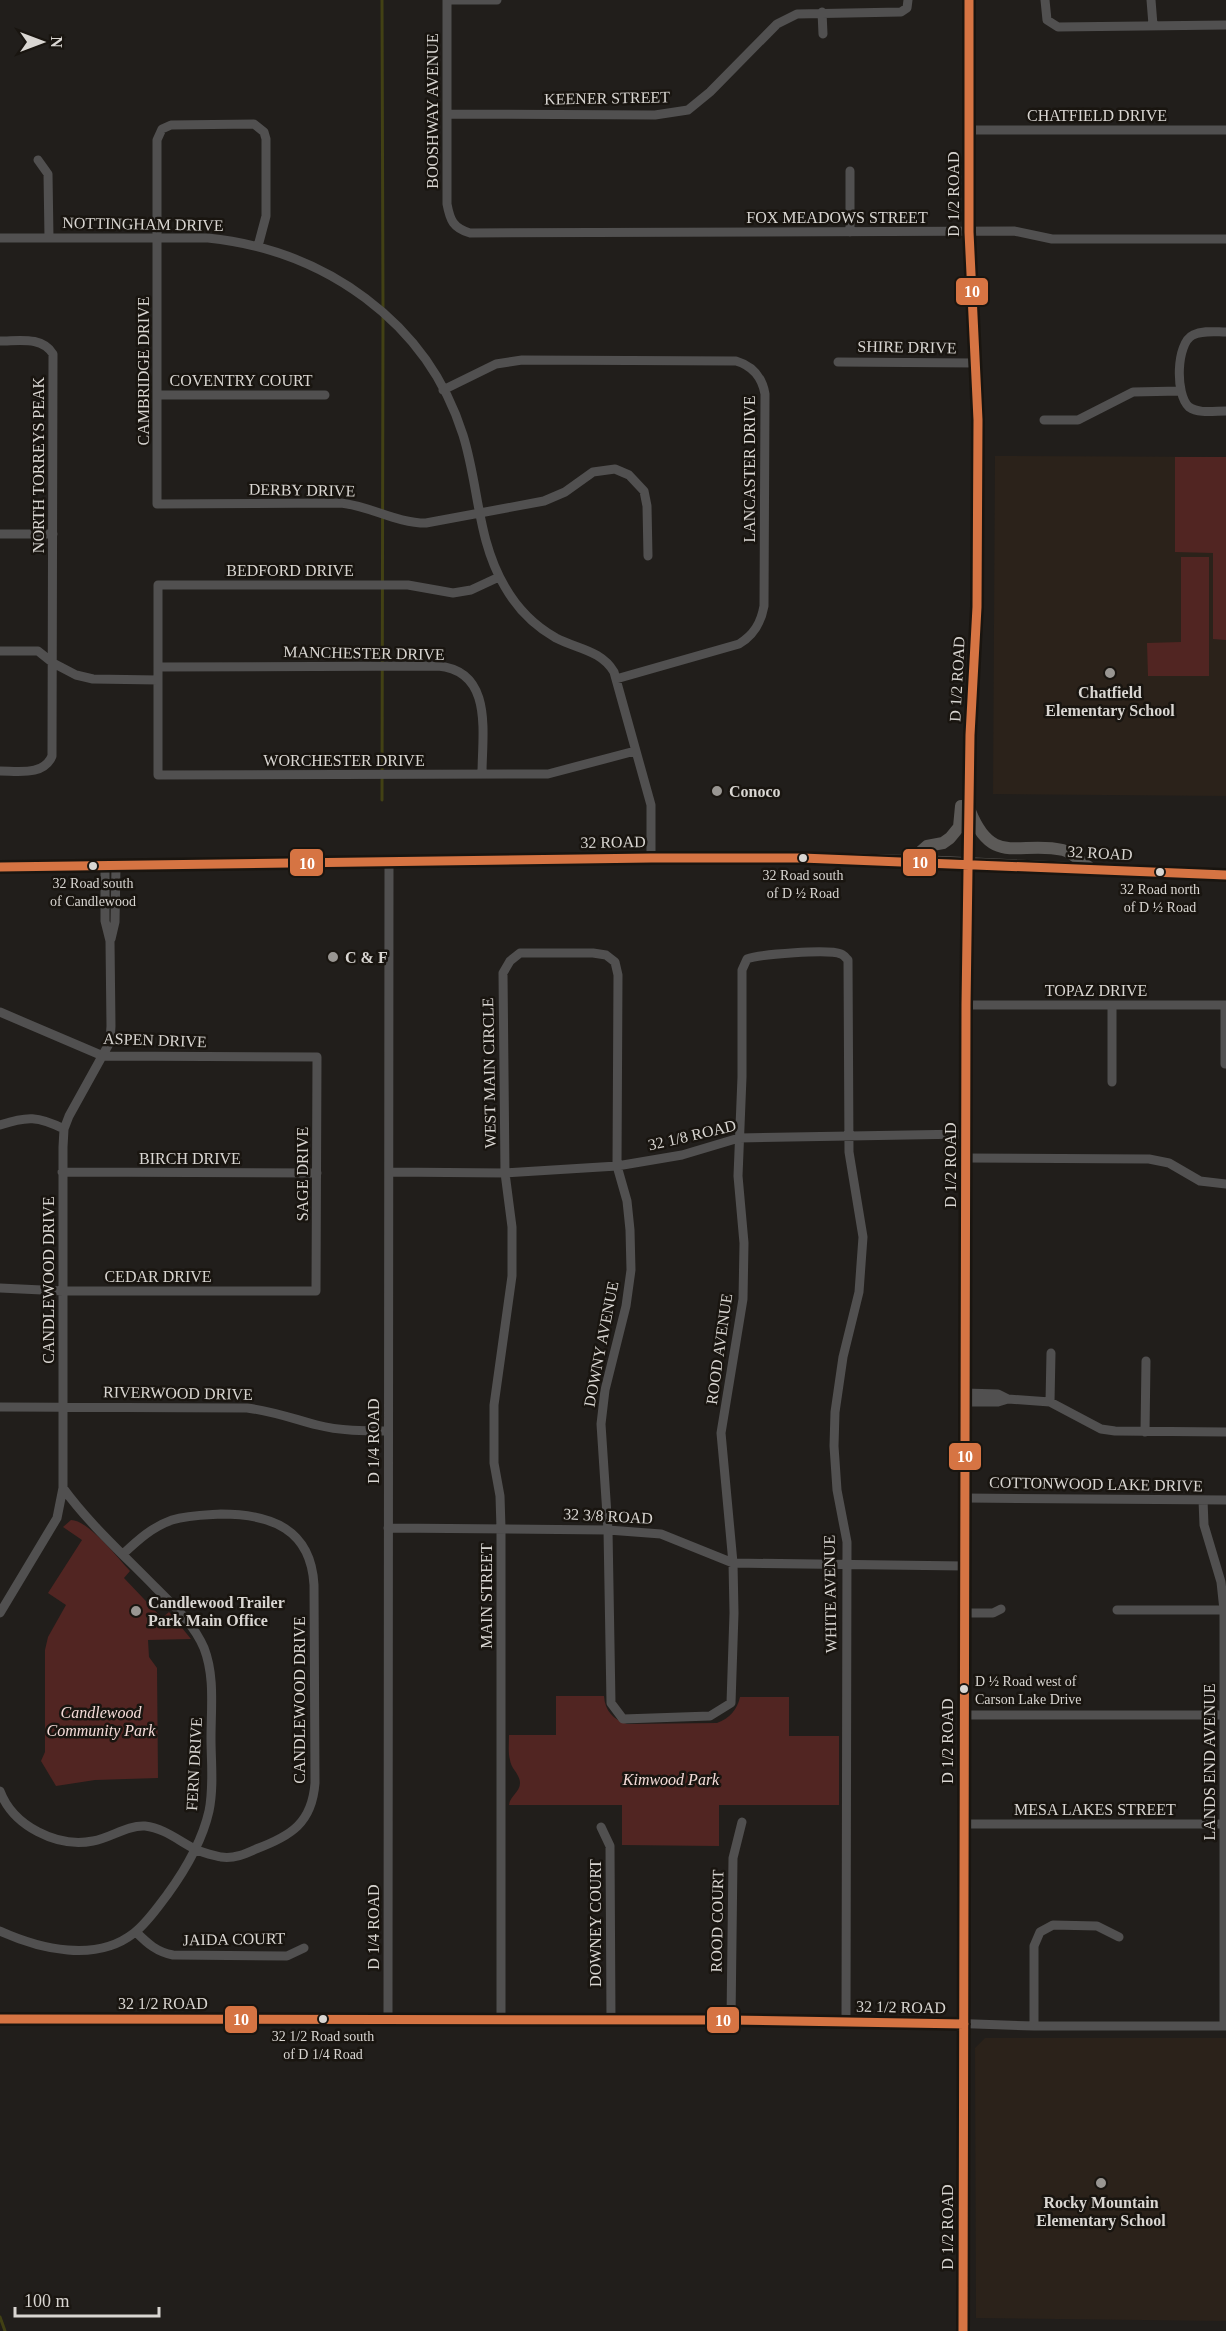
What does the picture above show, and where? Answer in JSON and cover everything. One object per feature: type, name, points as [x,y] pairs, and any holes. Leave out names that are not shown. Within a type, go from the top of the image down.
[{"type":"main road","name":"D 1/2 ROAD","points":[[963,2331],[966,1005],[969,807],[977,595],[978,420],[969,232],[969,0]]},
{"type":"main road","points":[[910,861],[927,846],[943,843],[959,827],[962,788],[970,775]]},
{"type":"main road","points":[[969,807],[976,827],[990,843],[1009,848],[1065,850],[1091,869]]},
{"type":"main road","name":"32 ROAD","points":[[0,867],[651,858],[910,861],[1226,875]]},
{"type":"street","points":[[447,0],[497,0]]},
{"type":"street","name":"BOOSHWAY AVENUE","points":[[447,0],[447,204],[451,221]]},
{"type":"street","points":[[1045,0],[1047,20],[1058,27],[1226,26]]},
{"type":"street","points":[[1151,0],[1153,26]]},
{"type":"street","name":"KEENER STREET","points":[[448,114],[655,115],[688,110],[710,92],[777,24],[797,14],[901,12],[908,4]]},
{"type":"street","points":[[822,12],[823,34]]},
{"type":"street","name":"CAMBRIDGE DRIVE","points":[[157,504],[157,140],[162,129],[171,124],[254,124],[264,132],[266,139],[266,216],[258,246]]},
{"type":"street","name":"CHATFIELD DRIVE","points":[[969,130],[1226,130]]},
{"type":"street","points":[[38,160],[48,174],[49,238]]},
{"type":"street","points":[[850,171],[850,232]]},
{"type":"street","name":"FOX MEADOWS STREET","points":[[451,221],[470,233],[1014,231],[1052,239],[1226,239]]},
{"type":"street","name":"NOTTINGHAM DRIVE","points":[[0,238],[208,238],[258,246],[311,264],[340,280],[365,297],[395,324],[413,344],[443,390],[463,435],[472,466],[479,514],[488,549],[499,577],[517,605],[535,623],[558,638],[599,656],[610,665],[616,679],[651,805],[651,858]]},
{"type":"street","points":[[1226,332],[1198,333],[1185,342],[1181,352],[1180,391],[1186,403],[1194,410],[1226,411]]},
{"type":"street","name":"NORTH TORREYS PEAK","points":[[0,341],[39,341],[48,346],[53,354],[53,751],[50,760],[44,767],[37,770],[0,771]]},
{"type":"street","name":"LANCASTER DRIVE","points":[[443,390],[496,364],[522,360],[729,361],[749,366],[758,375],[765,394],[764,606],[761,620],[753,633],[739,644],[616,679]]},
{"type":"street","name":"SHIRE DRIVE","points":[[838,362],[975,363]]},
{"type":"street","points":[[1044,420],[1078,420],[1133,392],[1180,391]]},
{"type":"street","name":"COVENTRY COURT","points":[[158,395],[325,395]]},
{"type":"street","name":"DERBY DRIVE","points":[[157,504],[341,503],[359,506],[398,520],[415,523],[436,522],[550,499],[565,492],[593,471],[615,469],[629,475],[644,491],[647,506],[648,556]]},
{"type":"street","points":[[0,534],[53,534]]},
{"type":"street","name":"BEDFORD DRIVE","points":[[158,667],[158,585],[408,585],[453,592],[471,590],[499,577]]},
{"type":"street","points":[[0,651],[38,651],[53,663],[76,675],[93,680],[158,680]]},
{"type":"street","name":"MANCHESTER DRIVE","points":[[158,667],[438,666],[453,669],[471,681],[481,701],[482,774]]},
{"type":"street","name":"WORCHESTER DRIVE","points":[[158,667],[158,775],[548,774],[635,751]]},
{"type":"street","name":"D 1/4 ROAD","points":[[388,2020],[389,862]]},
{"type":"street","name":"CANDLEWOOD DRIVE","points":[[0,1613],[57,1518],[63,1488],[62,1172],[64,1129],[110,1042],[110,941],[115,922],[111,866]]},
{"type":"street","name":"ROOD AVENUE","points":[[731,1703],[733,1563],[722,1433],[742,1299],[744,1243],[738,1176],[742,1077],[742,970],[747,959],[758,954],[829,952],[841,954],[848,960]]},
{"type":"street","name":"DOWNY AVENUE","points":[[503,972],[510,961],[520,953],[593,953],[606,956],[615,962],[618,975],[617,1166],[627,1201],[631,1270],[626,1306],[605,1390],[601,1424],[608,1530],[611,1703],[623,1719],[710,1716],[731,1703]]},
{"type":"street","name":"WHITE AVENUE","points":[[846,2022],[847,1542],[837,1490],[834,1446],[835,1412],[843,1357],[859,1292],[863,1237],[849,1152],[848,960]]},
{"type":"street","name":"WEST MAIN CIRCLE","points":[[503,972],[506,1173]]},
{"type":"street","name":"TOPAZ DRIVE","points":[[966,1005],[1225,1005]]},
{"type":"street","points":[[1112,1005],[1112,1082]]},
{"type":"street","points":[[1225,1005],[1225,1065]]},
{"type":"street","name":"ASPEN DRIVE","points":[[0,1012],[103,1056],[316,1057]]},
{"type":"street","name":"SAGE DRIVE","points":[[316,1057],[316,1291]]},
{"type":"street","points":[[0,1125],[29,1117],[64,1129]]},
{"type":"street","name":"32 1/8 ROAD","points":[[389,1172],[506,1173],[617,1166],[682,1155],[739,1138],[966,1134]]},
{"type":"street","points":[[966,1158],[1149,1159],[1169,1163],[1200,1181],[1226,1184]]},
{"type":"street","name":"BIRCH DRIVE","points":[[62,1172],[317,1173]]},
{"type":"street","name":"MAIN STREET","points":[[501,2021],[501,1528],[500,1496],[494,1463],[494,1405],[512,1276],[512,1227],[506,1173]]},
{"type":"street","name":"CEDAR DRIVE","points":[[0,1288],[63,1291],[316,1291]]},
{"type":"street","points":[[1050,1402],[1051,1353]]},
{"type":"street","points":[[1145,1432],[1146,1361]]},
{"type":"street","points":[[965,1398],[998,1394],[1008,1399],[1050,1402],[1108,1431],[1226,1431]]},
{"type":"street","name":"RIVERWOOD DRIVE","points":[[0,1407],[248,1407],[342,1430],[388,1431]]},
{"type":"street","name":"FERN DRIVE","points":[[0,1932],[34,1943],[79,1951],[116,1944],[136,1932],[184,1872],[195,1850],[209,1809],[212,1688],[208,1661],[198,1636],[63,1488]]},
{"type":"street","name":"COTTONWOOD LAKE DRIVE","points":[[965,1498],[1226,1500]]},
{"type":"street","name":"LANDS END AVENUE","points":[[1203,1500],[1204,1525],[1221,1582],[1225,1610],[1225,2026]]},
{"type":"street","name":"CANDLEWOOD DRIVE","points":[[1,1796],[29,1826],[45,1836],[61,1841],[91,1842],[132,1828],[147,1827],[166,1832],[195,1850],[224,1857],[240,1856],[288,1835],[308,1812],[315,1783],[313,1570],[302,1545],[288,1531],[271,1521],[252,1515],[202,1515],[172,1520],[146,1534],[123,1554]]},
{"type":"street","name":"32 3/8 ROAD","points":[[388,1528],[608,1530],[661,1534],[733,1563],[965,1566]]},
{"type":"street","points":[[964,1613],[993,1613],[1001,1610]]},
{"type":"street","points":[[1117,1610],[1225,1610]]},
{"type":"street","points":[[964,1715],[1225,1715]]},
{"type":"street","name":"ROOD COURT","points":[[731,2020],[733,1858],[742,1822]]},
{"type":"street","name":"MESA LAKES STREET","points":[[964,1824],[1225,1824]]},
{"type":"street","name":"DOWNEY COURT","points":[[601,1827],[610,1846],[611,2020]]},
{"type":"street","points":[[1034,2026],[1034,1946],[1040,1932],[1053,1925],[1097,1926],[1119,1937]]},
{"type":"street","name":"JAIDA COURT","points":[[136,1932],[151,1947],[162,1953],[173,1955],[286,1956],[304,1948]]},
{"type":"street","name":"32 1/2 ROAD","points":[[0,2019],[731,2020],[1034,2026],[1225,2026]]},
{"type":"shaded area","name":"Chatfield Elementary School","points":[[995,456],[1226,457],[1226,796],[993,794]]},
{"type":"shaded area","name":"Rocky Mountain Elementary School","points":[[985,2038],[1226,2038],[1226,2321],[976,2318],[975,2048]]},
{"type":"green space","points":[[1175,457],[1226,457],[1226,640],[1213,639],[1213,553],[1175,552]]},
{"type":"green space","points":[[1181,557],[1209,557],[1209,676],[1148,676],[1147,643],[1181,642]]},
{"type":"green space","name":"Candlewood Community Park","points":[[71,1520],[86,1526],[94,1533],[130,1571],[124,1578],[162,1618],[169,1612],[191,1639],[148,1640],[149,1657],[157,1668],[158,1778],[95,1780],[56,1786],[41,1761],[45,1752],[45,1650],[48,1637],[66,1605],[48,1593],[82,1540],[63,1527]]},
{"type":"green space","name":"Kimwood Park","points":[[556,1696],[604,1696],[611,1714],[627,1724],[717,1723],[732,1713],[740,1697],[789,1697],[789,1736],[839,1736],[839,1805],[719,1805],[719,1846],[622,1845],[622,1805],[509,1805],[520,1783],[511,1763],[509,1735],[556,1735]]},
{"type":"waterway","points":[[382,0],[383,309]]},
{"type":"waterway","points":[[382,800],[383,316]]},
{"type":"waterway","points":[[0,2317],[5,2331]]},
{"type":"transit line","name":"10","points":[[963,2331],[966,1005],[970,735],[977,607],[978,420],[969,232],[969,0]]},
{"type":"transit line","name":"10","points":[[0,867],[802,858],[1226,875]]},
{"type":"transit line","name":"10","points":[[0,2019],[731,2020],[964,2024]]},
{"type":"place","name":"Chatfield Elementary School","points":[[1110,673]]},
{"type":"place","name":"Conoco","points":[[717,791]]},
{"type":"place","name":"32 Road south of D ½ Road","points":[[803,858]]},
{"type":"place","name":"32 Road south of Candlewood","points":[[93,866]]},
{"type":"place","name":"32 Road north of D ½ Road","points":[[1160,872]]},
{"type":"place","name":"C & F","points":[[333,957]]},
{"type":"place","name":"Candlewood Trailer Park Main Office","points":[[136,1611]]},
{"type":"place","name":"D ½ Road west of Carson Lake Drive","points":[[964,1689]]},
{"type":"place","name":"32 1/2 Road south of D 1/4 Road","points":[[323,2019]]},
{"type":"place","name":"Rocky Mountain Elementary School","points":[[1101,2183]]}]
